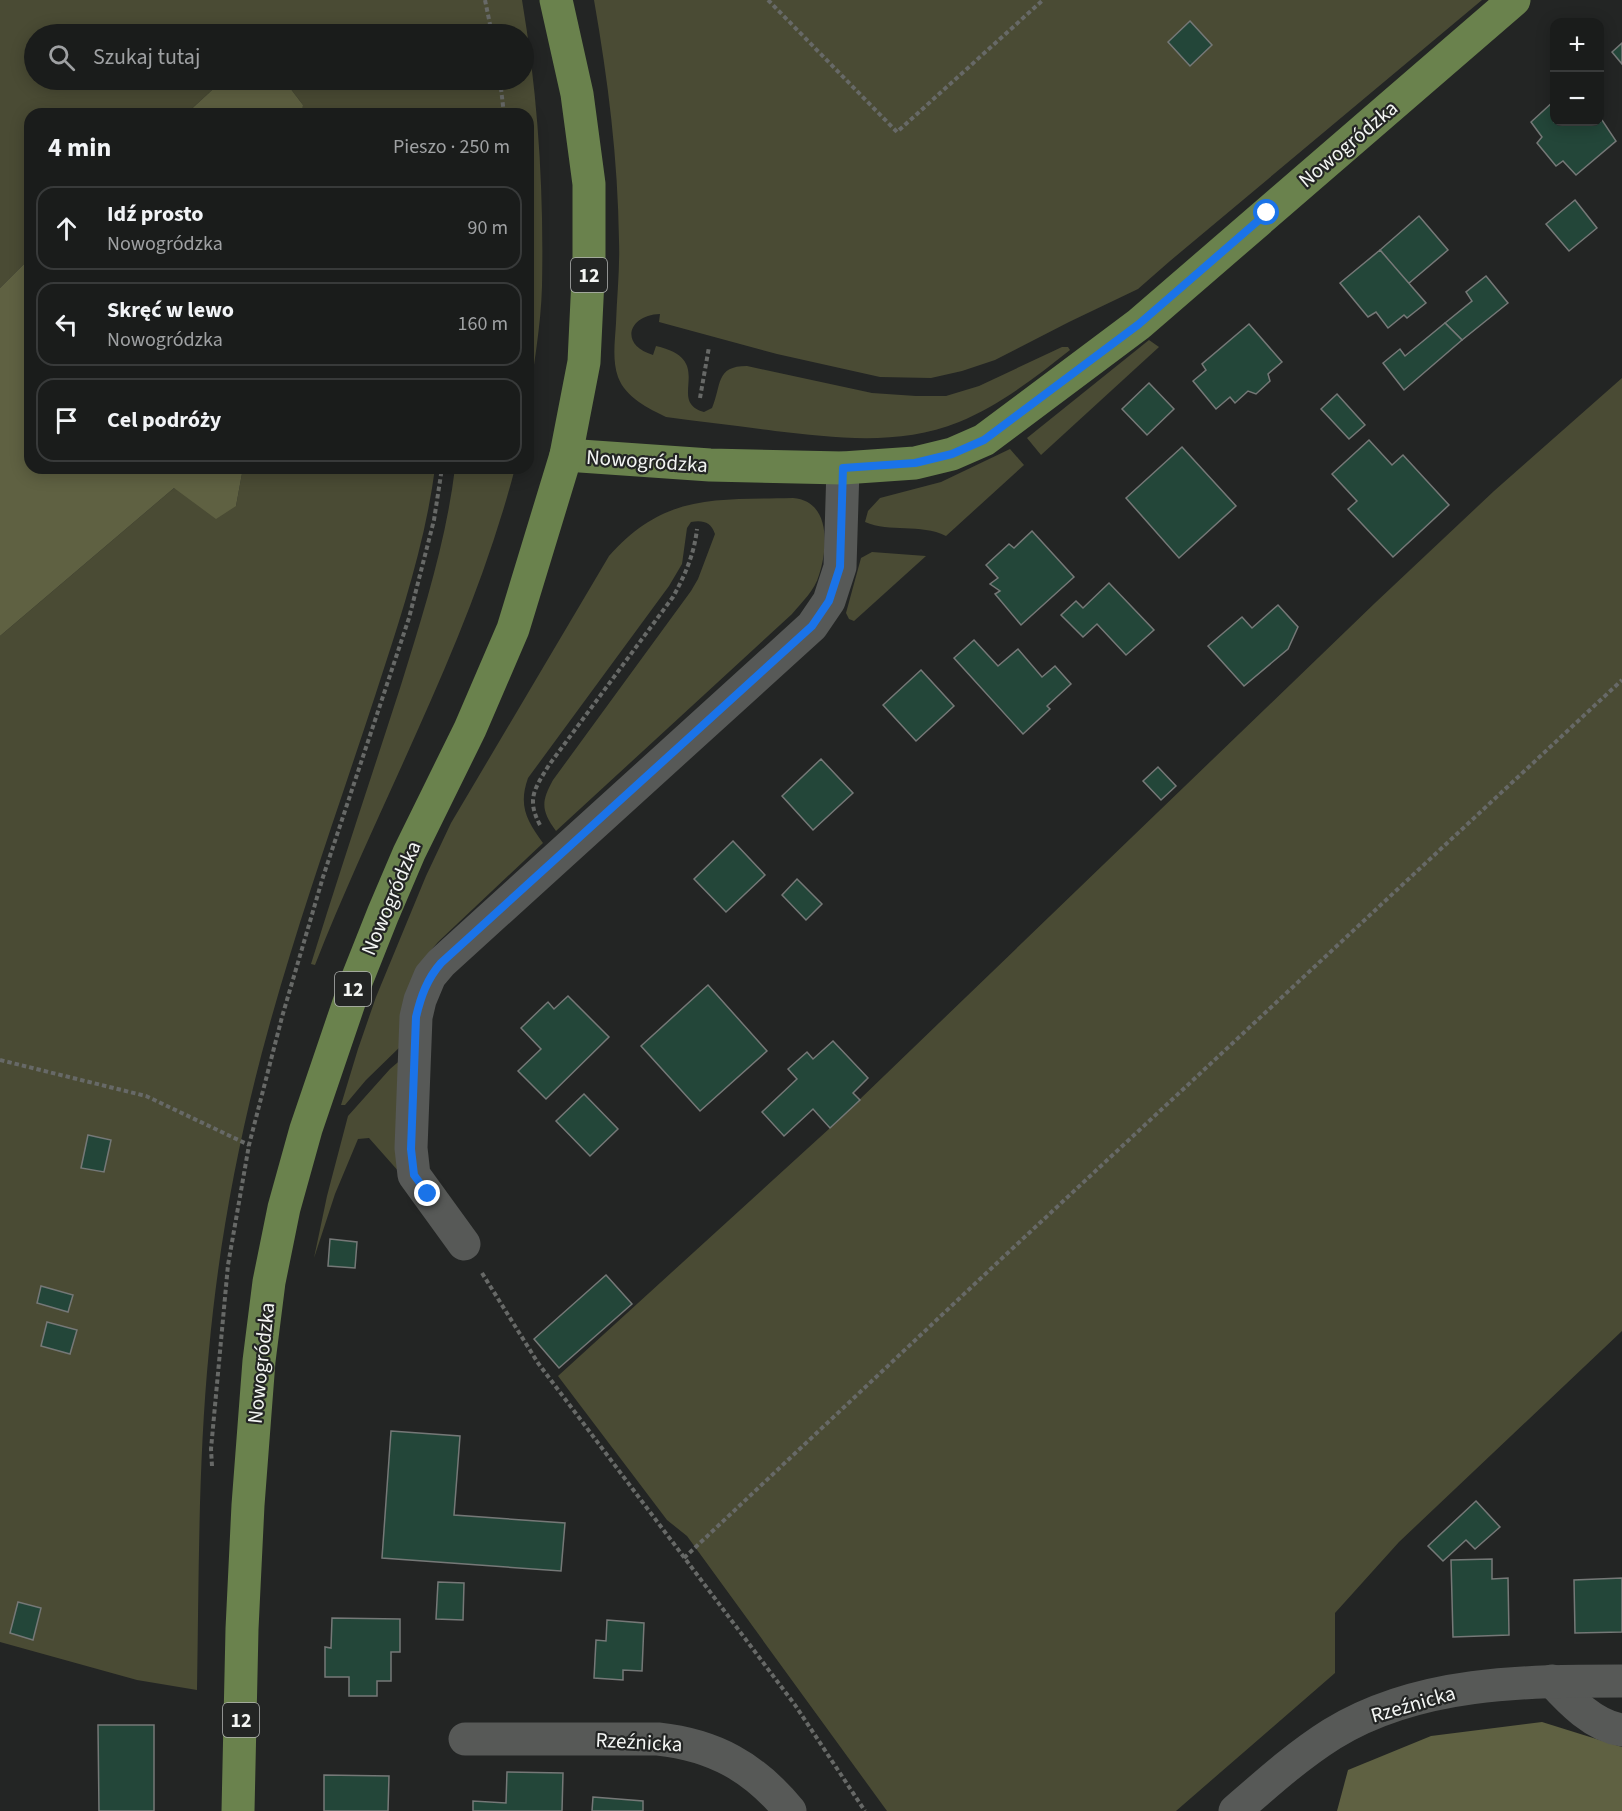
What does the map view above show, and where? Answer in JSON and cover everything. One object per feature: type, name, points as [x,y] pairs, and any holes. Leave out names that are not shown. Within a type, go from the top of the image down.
[{"type":"main road","name":"12","points":[[556,0],[577,94],[589,184],[590,258],[584,362],[566,455]]},
{"type":"main road","name":"Nowogródzka","points":[[238,1811],[248,1505],[259,1361],[269,1282],[284,1208],[306,1129],[356,982],[409,853],[470,729],[513,629],[566,455],[710,465],[843,468],[915,463],[952,454],[984,440],[1139,324],[1514,0]]},
{"type":"street","points":[[464,1244],[414,1175],[411,1149],[414,1040],[420,1000],[430,976],[441,963],[812,626],[829,601],[840,567],[843,468]]},
{"type":"street","points":[[1552,1681],[1564,1695],[1593,1719],[1622,1730]]},
{"type":"street","name":"Rzeźnicka","points":[[1235,1811],[1293,1761],[1333,1733],[1375,1712],[1423,1697],[1471,1688],[1552,1681],[1622,1681]]},
{"type":"street","name":"Rzeźnicka","points":[[465,1739],[658,1739],[685,1742],[734,1761],[756,1776],[777,1795],[790,1811]]},
{"type":"path","points":[[485,0],[490,24]]},
{"type":"path","points":[[768,0],[897,132],[1043,0]]},
{"type":"path","points":[[501,90],[503,108]]},
{"type":"path","points":[[700,398],[709,347]]},
{"type":"path","points":[[561,855],[536,818],[532,808],[536,787],[549,765],[673,597],[694,552],[697,529]]},
{"type":"path","points":[[684,1558],[1022,1239],[1622,680]]},
{"type":"path","points":[[0,1060],[146,1096],[249,1145]]},
{"type":"path","points":[[464,1244],[538,1363],[795,1705],[865,1811]]},
{"type":"green space","points":[[0,0],[522,0],[526,24],[24,24],[24,90],[212,90],[193,108],[24,108],[24,264],[0,288]]},
{"type":"green space","points":[[594,0],[1482,0],[1138,289],[995,360],[931,378],[880,377],[777,354],[659,322],[660,314],[641,319],[635,325],[632,338],[635,345],[653,355],[656,346],[674,352],[684,361],[688,370],[689,399],[693,407],[704,412],[712,408],[724,373],[737,367],[747,366],[872,393],[946,396],[979,386],[1062,347],[1068,347],[1070,350],[1003,399],[959,422],[914,435],[845,438],[666,417],[638,402],[626,391],[618,377],[614,357],[619,261],[617,180],[608,90]]},
{"type":"green space","points":[[534,89],[539,143],[542,250],[541,301],[534,362],[534,108],[303,108],[303,105],[292,90]]},
{"type":"green space","points":[[212,90],[292,90],[303,105],[303,108],[193,108]]},
{"type":"green space","points":[[24,264],[24,474],[242,474],[236,506],[216,519],[174,488],[0,636],[0,288]]},
{"type":"green space","points":[[1149,340],[1159,347],[1041,455],[1027,438]]},
{"type":"green space","points":[[1622,378],[1622,1331],[1399,1542],[1335,1613],[1335,1673],[1176,1811],[887,1811],[687,1536],[667,1520],[558,1376],[830,1128],[1375,603],[1494,491]]},
{"type":"green space","points":[[1010,449],[1024,465],[946,536],[926,530],[885,527],[865,522],[868,511],[880,498],[941,482]]},
{"type":"green space","points":[[242,474],[434,474],[425,525],[403,610],[308,899],[270,1023],[249,1104],[232,1185],[213,1309],[205,1392],[197,1690],[137,1680],[0,1642],[0,636],[174,488],[236,506]]},
{"type":"green space","points":[[454,474],[513,474],[496,533],[449,658],[340,903],[315,965],[311,964],[425,605],[440,550]]},
{"type":"green space","points":[[793,498],[805,501],[814,508],[824,528],[822,564],[817,580],[808,596],[792,614],[556,831],[544,806],[546,794],[553,780],[698,579],[715,534],[706,523],[691,522],[687,528],[682,564],[669,586],[528,778],[524,805],[532,828],[543,843],[426,956],[404,1043],[366,1080],[345,1105],[341,1105],[376,997],[426,876],[451,823],[609,556],[650,521],[671,510],[715,501]]},
{"type":"green space","points":[[872,552],[926,556],[854,621],[849,619],[846,613],[861,558]]},
{"type":"green space","points":[[404,1057],[400,1173],[369,1138],[358,1139],[335,1194],[314,1258],[348,1116],[390,1069]]},
{"type":"green space","points":[[1542,1722],[1622,1747],[1622,1811],[1337,1811],[1348,1770],[1431,1736]]},
{"type":"building","points":[[1190,21],[1212,45],[1190,66],[1168,42]]},
{"type":"building","points":[[1622,43],[1622,64],[1612,52]]},
{"type":"building","points":[[1550,105],[1550,126],[1604,126],[1604,123],[1616,141],[1576,175],[1563,161],[1556,166],[1537,143],[1542,137],[1531,122]]},
{"type":"building","points":[[1575,200],[1597,228],[1569,251],[1546,224]]},
{"type":"building","points":[[1419,216],[1448,250],[1408,284],[1380,250]]},
{"type":"building","points":[[1380,250],[1426,303],[1407,318],[1404,315],[1388,328],[1376,312],[1368,317],[1340,283]]},
{"type":"building","points":[[1486,276],[1508,303],[1462,340],[1445,323],[1472,301],[1466,292]]},
{"type":"building","points":[[1445,323],[1462,340],[1404,390],[1383,363],[1400,349],[1405,356]]},
{"type":"building","points":[[1249,324],[1282,362],[1268,374],[1270,381],[1256,394],[1248,391],[1235,403],[1230,397],[1216,409],[1193,381],[1206,370],[1202,364]]},
{"type":"building","points":[[1149,383],[1174,409],[1147,435],[1122,409]]},
{"type":"building","points":[[1337,394],[1365,425],[1349,439],[1321,409]]},
{"type":"building","points":[[1369,440],[1392,465],[1403,455],[1449,505],[1393,557],[1348,509],[1357,501],[1332,474]]},
{"type":"building","points":[[1182,447],[1236,506],[1179,558],[1126,498]]},
{"type":"building","points":[[1032,531],[1074,577],[1021,625],[995,594],[1000,591],[990,584],[998,578],[986,565],[1009,544],[1014,548]]},
{"type":"building","points":[[1109,583],[1154,630],[1126,655],[1097,624],[1083,637],[1061,615],[1076,601],[1083,608]]},
{"type":"building","points":[[1278,605],[1298,627],[1288,649],[1244,686],[1208,646],[1242,617],[1252,628]]},
{"type":"building","points":[[974,640],[998,666],[1018,649],[1042,677],[1055,666],[1071,684],[1047,706],[1050,709],[1023,734],[954,658]]},
{"type":"building","points":[[921,670],[954,706],[916,741],[883,705]]},
{"type":"building","points":[[821,759],[853,793],[813,830],[782,796]]},
{"type":"building","points":[[1158,767],[1176,786],[1161,800],[1143,781]]},
{"type":"building","points":[[733,841],[765,875],[726,912],[694,879]]},
{"type":"building","points":[[797,879],[822,904],[806,920],[782,895]]},
{"type":"building","points":[[708,985],[767,1051],[700,1111],[641,1046]]},
{"type":"building","points":[[568,996],[609,1037],[546,1099],[518,1071],[541,1049],[521,1028],[548,1002],[554,1009]]},
{"type":"building","points":[[833,1041],[868,1078],[853,1093],[860,1100],[830,1128],[813,1109],[784,1136],[762,1112],[797,1079],[788,1069],[807,1052],[813,1059]]},
{"type":"building","points":[[584,1094],[618,1129],[590,1156],[556,1121]]},
{"type":"building","points":[[88,1135],[111,1140],[104,1172],[81,1168]]},
{"type":"building","points":[[330,1239],[357,1242],[355,1268],[328,1266]]},
{"type":"building","points":[[606,1275],[632,1304],[559,1368],[534,1339]]},
{"type":"building","points":[[41,1286],[73,1295],[68,1312],[37,1303]]},
{"type":"building","points":[[47,1322],[77,1330],[70,1354],[41,1346]]},
{"type":"building","points":[[391,1431],[460,1436],[454,1515],[565,1523],[561,1571],[382,1558]]},
{"type":"building","points":[[1476,1501],[1500,1527],[1475,1549],[1466,1540],[1443,1561],[1428,1546]]},
{"type":"building","points":[[1492,1559],[1492,1579],[1508,1578],[1509,1635],[1453,1637],[1451,1560]]},
{"type":"building","points":[[1622,1578],[1622,1632],[1575,1633],[1574,1580]]},
{"type":"building","points":[[438,1582],[464,1583],[463,1620],[436,1619]]},
{"type":"building","points":[[18,1602],[41,1608],[33,1640],[10,1633]]},
{"type":"building","points":[[332,1618],[400,1619],[400,1652],[391,1652],[391,1681],[377,1681],[377,1696],[349,1696],[349,1677],[325,1677],[325,1647],[331,1648]]},
{"type":"building","points":[[607,1620],[644,1623],[642,1671],[623,1670],[623,1680],[594,1678],[596,1640],[606,1641]]},
{"type":"building","points":[[98,1725],[154,1725],[154,1811],[99,1811]]},
{"type":"building","points":[[507,1772],[563,1773],[562,1811],[473,1811],[473,1801],[506,1803]]},
{"type":"building","points":[[324,1775],[389,1776],[388,1811],[324,1811]]},
{"type":"building","points":[[593,1797],[643,1801],[643,1811],[592,1811]]},
{"type":"route","points":[[428,1194],[414,1175],[411,1149],[416,1017],[430,976],[441,963],[812,626],[829,601],[840,567],[843,468],[915,463],[952,454],[984,440],[1139,324],[1267,213]]}]
